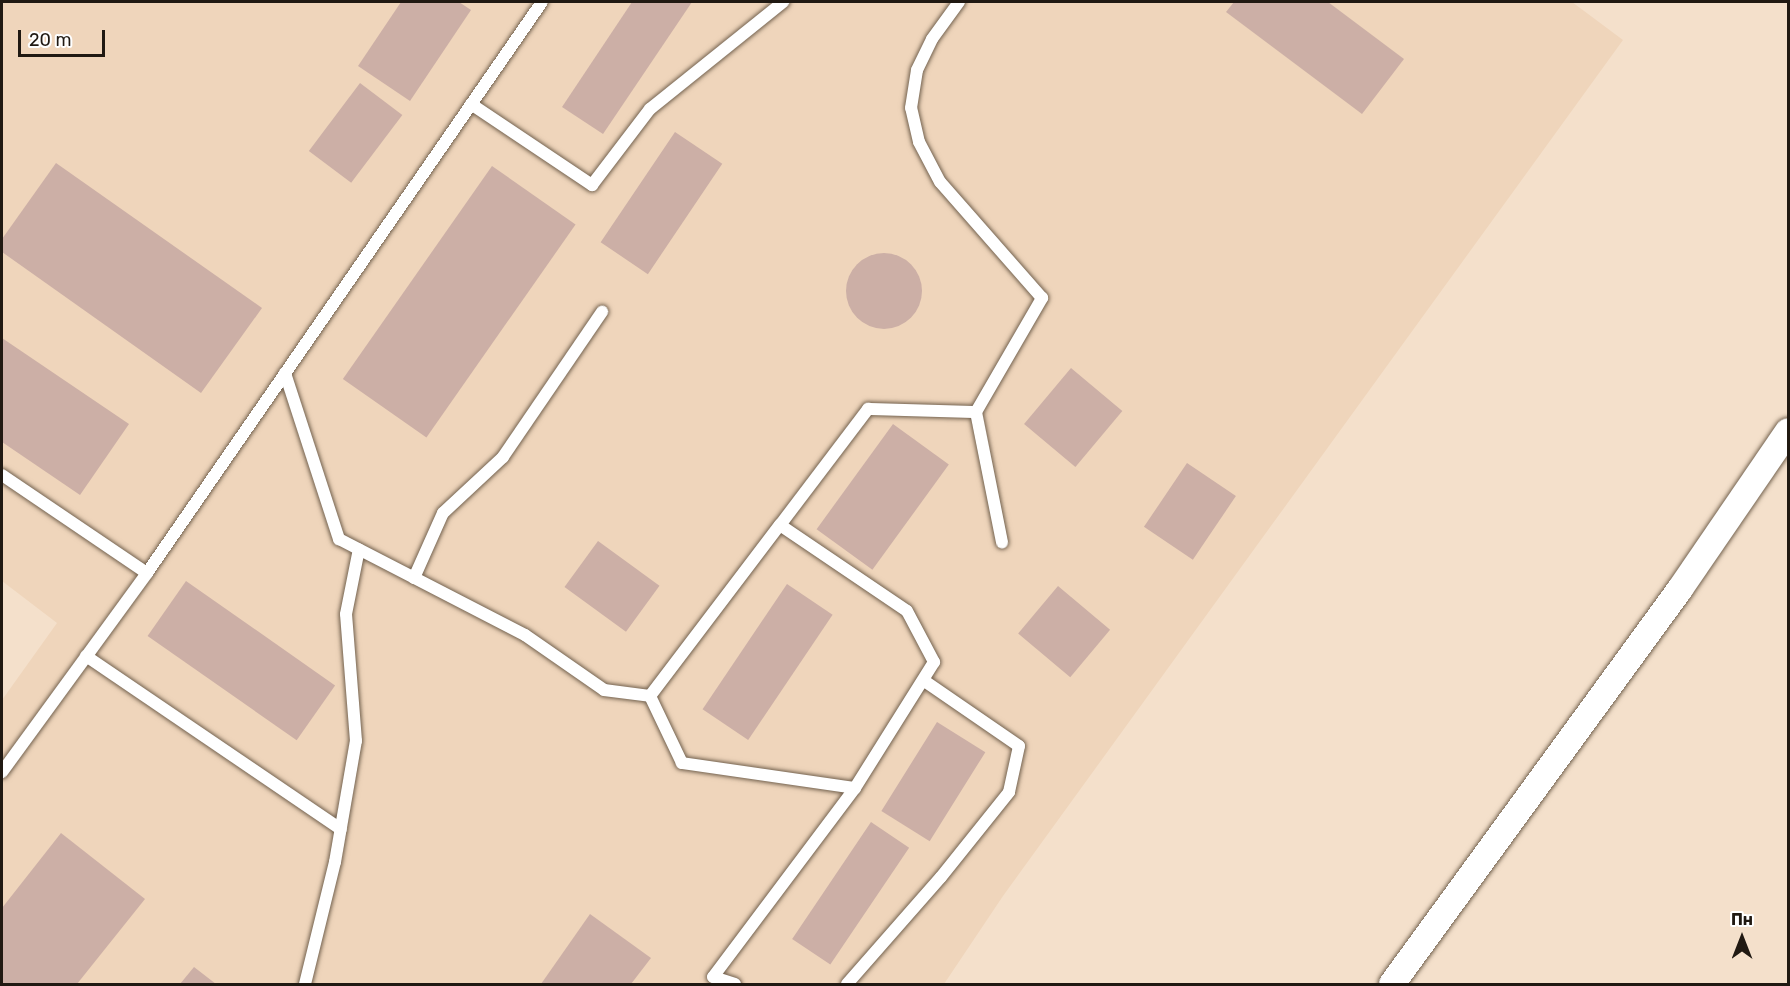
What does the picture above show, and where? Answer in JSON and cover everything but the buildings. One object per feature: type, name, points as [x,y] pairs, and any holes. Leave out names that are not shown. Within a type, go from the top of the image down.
[{"type":"street","points":[[1392,984],[1680,589],[1788,431]]},
{"type":"lane","points":[[2,772],[147,573],[542,2]]},
{"type":"lane","points":[[471,104],[592,185],[650,109],[783,2]]},
{"type":"lane","points":[[959,2],[932,39],[917,70],[911,108],[919,142],[940,182],[1042,298],[976,412],[1002,542]]},
{"type":"lane","points":[[414,578],[443,513],[503,457],[602,312]]},
{"type":"lane","points":[[285,373],[339,539],[525,634],[604,690],[650,696]]},
{"type":"lane","points":[[650,696],[868,409],[976,412]]},
{"type":"lane","points":[[2,475],[147,573]]},
{"type":"lane","points":[[735,984],[711,981],[855,788],[934,662],[907,611],[780,525]]},
{"type":"lane","points":[[304,984],[341,829],[356,741],[346,614],[359,549]]},
{"type":"lane","points":[[86,656],[341,829]]},
{"type":"lane","points":[[847,984],[941,877],[1009,792],[1020,746],[923,680]]},
{"type":"lane","points":[[650,696],[682,763],[855,788]]},
{"type":"shaded area","points":[[2,2],[1572,2],[1623,40],[1003,896],[944,984],[2,984],[2,700],[57,623],[2,581]]}]
